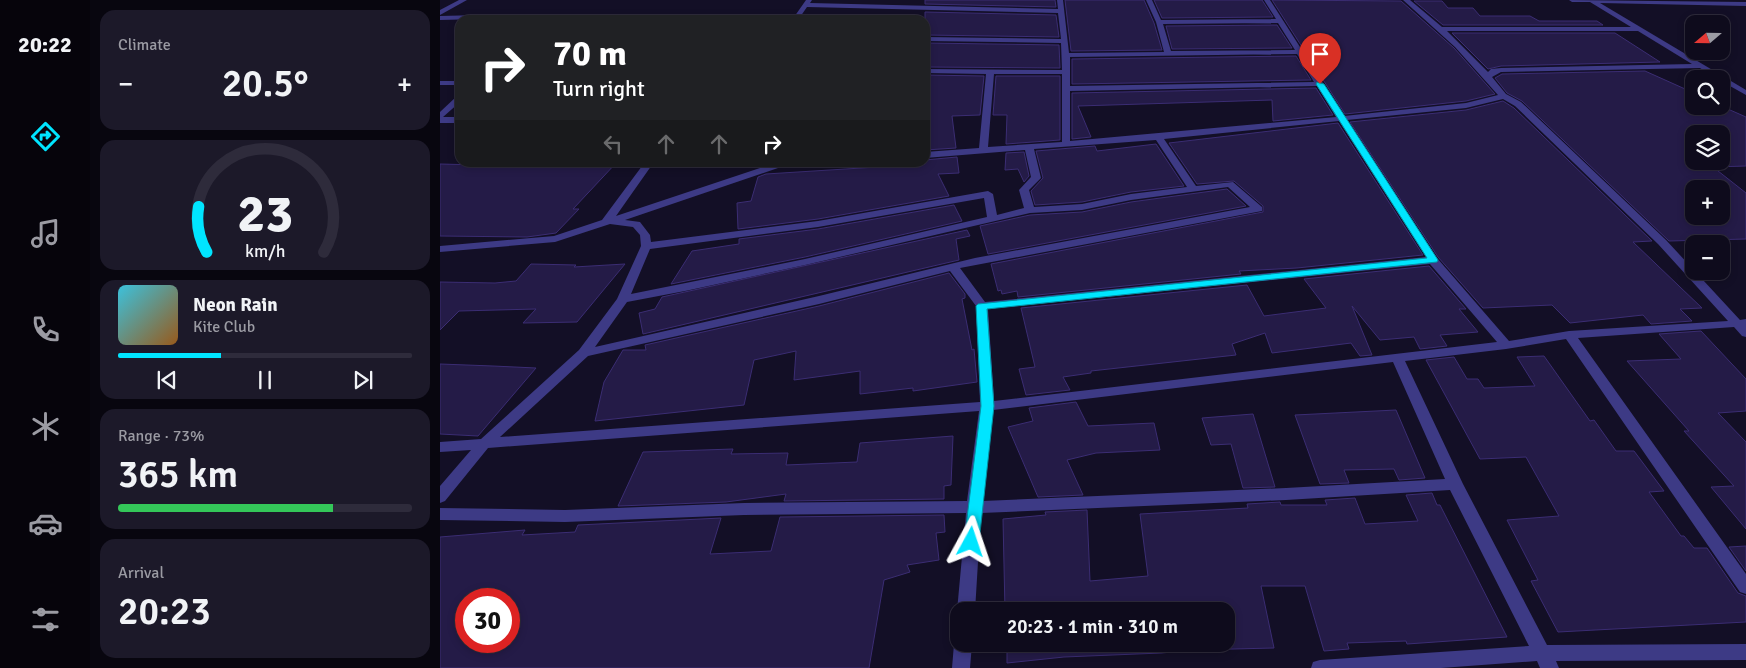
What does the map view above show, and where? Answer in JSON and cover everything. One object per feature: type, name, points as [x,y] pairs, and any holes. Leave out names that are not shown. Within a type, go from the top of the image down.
[{"type":"street","points":[[440,13],[464,0]]},
{"type":"street","points":[[1060,0],[1066,55],[1066,144]]},
{"type":"street","points":[[1149,0],[1160,22],[1168,54]]},
{"type":"street","points":[[1267,0],[1298,52],[1433,260],[1506,345]]},
{"type":"street","points":[[1406,0],[1442,29],[1488,76],[1503,96],[1518,104],[1662,242],[1743,327]]},
{"type":"street","points":[[1572,0],[1746,4]]},
{"type":"street","points":[[1592,0],[1746,93]]},
{"type":"street","points":[[799,15],[808,2],[1060,11]]},
{"type":"street","points":[[440,18],[455,18]]},
{"type":"street","points":[[1160,22],[1279,21]]},
{"type":"street","points":[[1442,29],[1639,29]]},
{"type":"street","points":[[930,39],[1064,41]]},
{"type":"street","points":[[1066,55],[1298,52]]},
{"type":"street","points":[[1488,76],[1494,71],[1501,70],[1703,66]]},
{"type":"street","points":[[930,71],[1066,72]]},
{"type":"street","points":[[982,151],[990,72]]},
{"type":"street","points":[[440,83],[455,83]]},
{"type":"street","points":[[1065,89],[1320,84]]},
{"type":"street","points":[[930,155],[1159,138],[1494,101],[1503,96]]},
{"type":"street","points":[[440,116],[455,102]]},
{"type":"street","points":[[440,120],[455,120]]},
{"type":"street","points":[[1159,138],[1193,189]]},
{"type":"street","points":[[1029,147],[1036,178],[1024,190],[1030,210]]},
{"type":"street","points":[[607,221],[646,167]]},
{"type":"street","points":[[440,249],[555,239],[772,167]]},
{"type":"street","points":[[584,354],[954,268],[975,261],[1258,208],[1230,184],[1131,197],[1082,208],[1030,210],[992,217],[805,262],[685,288],[623,299]]},
{"type":"street","points":[[646,246],[719,239],[795,228],[988,194],[992,217]]},
{"type":"street","points":[[440,497],[484,444],[584,354],[623,299],[646,246],[645,235],[636,224],[607,221]]},
{"type":"street","points":[[982,306],[1433,260]]},
{"type":"street","points":[[954,268],[982,306],[987,406],[974,507],[967,602]]},
{"type":"street","points":[[440,447],[987,406],[1506,345],[1569,335],[1743,327]]},
{"type":"street","points":[[1569,335],[1746,586]]},
{"type":"street","points":[[1397,358],[1455,484],[1546,660]]},
{"type":"street","points":[[440,514],[565,516],[744,509],[974,507],[1286,494],[1455,484]]},
{"type":"street","points":[[961,668],[962,652]]},
{"type":"street","points":[[1320,668],[1746,652]]},
{"type":"building","points":[[925,0],[1055,0],[1056,7],[925,4]]},
{"type":"building","points":[[1065,0],[1144,0],[1154,23],[1162,50],[1071,51]]},
{"type":"building","points":[[1154,0],[1262,0],[1273,17],[1162,18]]},
{"type":"building","points":[[1272,0],[1401,1],[1454,48],[1495,94],[1466,101],[1345,114]]},
{"type":"building","points":[[1414,1],[1442,1],[1448,8],[1473,8],[1480,16],[1530,16],[1539,21],[1597,21],[1603,25],[1443,25]]},
{"type":"building","points":[[925,12],[1056,15],[1059,37],[930,35],[930,15],[925,15]]},
{"type":"building","points":[[1277,25],[1292,48],[1172,49],[1166,26]]},
{"type":"building","points":[[1452,33],[1615,33],[1660,62],[1501,66],[1488,69]]},
{"type":"building","points":[[930,43],[1059,45],[1060,68],[930,67]]},
{"type":"building","points":[[1296,56],[1311,80],[1072,84],[1072,59]]},
{"type":"building","points":[[1645,71],[1685,89],[1685,115],[1730,115],[1730,110],[1746,117],[1746,166],[1730,166],[1730,125],[1685,125],[1685,170],[1717,170],[1730,180],[1685,180],[1685,225],[1730,225],[1730,180],[1746,193],[1746,239],[1730,239],[1730,235],[1685,235],[1685,241],[1669,241],[1522,101],[1507,93],[1495,78],[1502,74]]},
{"type":"building","points":[[930,75],[984,76],[980,115],[952,116],[956,148],[930,150]]},
{"type":"building","points":[[996,76],[1060,76],[1060,140],[1006,144],[1007,115],[993,115]]},
{"type":"building","points":[[1316,88],[1333,115],[1273,121],[1272,100],[1078,106],[1091,137],[1072,139],[1072,93]]},
{"type":"building","points":[[1503,101],[1514,108],[1652,241],[1633,242],[1702,308],[1680,309],[1692,321],[1651,324],[1643,315],[1570,323],[1552,305],[1483,308],[1438,257],[1350,122],[1466,110]]},
{"type":"building","points":[[1338,123],[1423,255],[1297,268],[1239,271],[1241,274],[1018,297],[1017,291],[1002,294],[1001,290],[998,291],[991,264],[1263,212],[1263,206],[1234,181],[1197,184],[1169,143]]},
{"type":"building","points":[[1156,144],[1184,186],[1131,192],[1082,202],[1035,205],[1031,191],[1043,178],[1036,151],[1095,146],[1097,151]]},
{"type":"building","points":[[1024,152],[1029,176],[1024,182],[1018,169],[1005,170],[1006,153]]},
{"type":"building","points":[[957,157],[959,173],[938,174],[949,196],[818,219],[738,229],[737,203],[751,201],[758,177],[766,174],[877,167],[930,167],[930,160]]},
{"type":"building","points":[[440,164],[455,164],[455,167],[612,167],[573,209],[579,209],[556,233],[527,237],[440,236]]},
{"type":"building","points":[[1227,189],[1246,206],[988,254],[980,226],[1030,215],[1082,212],[1131,202]]},
{"type":"building","points":[[954,205],[962,221],[805,257],[671,284],[692,251],[739,244],[739,239],[818,229]]},
{"type":"building","points":[[967,230],[970,236],[956,239],[959,260],[643,334],[639,313],[655,309],[662,297]]},
{"type":"building","points":[[531,264],[576,265],[574,267],[625,264],[577,322],[523,323],[536,309],[459,311],[440,330],[440,282],[495,283],[516,281]]},
{"type":"building","points":[[1429,266],[1466,309],[1459,309],[1478,332],[1440,335],[1447,346],[1420,349],[1414,337],[1380,340],[1352,306],[1372,355],[1360,356],[1351,343],[1272,353],[1265,333],[1232,344],[1236,355],[1091,371],[1091,373],[1063,377],[1070,390],[1026,395],[1019,369],[1035,367],[1021,308],[1247,285],[1264,316],[1326,308],[1304,279]]},
{"type":"building","points":[[949,273],[965,294],[965,298],[962,299],[972,350],[974,349],[977,382],[913,391],[913,388],[860,394],[860,371],[794,380],[796,351],[754,360],[744,405],[595,421],[604,382],[623,350],[646,350],[645,345],[819,306]]},
{"type":"building","points":[[1701,331],[1746,379],[1746,411],[1718,413],[1746,442],[1746,529],[1711,487],[1734,486],[1684,431],[1689,431],[1627,361],[1681,359],[1659,334]]},
{"type":"building","points":[[1544,356],[1590,421],[1594,420],[1616,451],[1634,451],[1664,491],[1649,492],[1681,536],[1684,536],[1694,548],[1707,548],[1738,593],[1746,596],[1746,622],[1558,632],[1531,581],[1538,580],[1507,520],[1559,516],[1526,457],[1480,459],[1426,360],[1454,357],[1467,379],[1478,379],[1484,388],[1535,386],[1517,357]]},
{"type":"building","points":[[440,364],[536,368],[478,436],[440,434]]},
{"type":"building","points":[[1076,402],[1088,426],[1154,423],[1160,450],[1096,453],[1067,460],[1083,495],[1038,497],[1008,427],[1033,421],[1029,408]]},
{"type":"building","points":[[1396,410],[1425,478],[1399,480],[1394,469],[1344,470],[1349,483],[1320,484],[1295,415]]},
{"type":"building","points":[[1253,414],[1275,487],[1243,488],[1231,444],[1211,445],[1202,418]]},
{"type":"building","points":[[953,436],[951,485],[944,486],[944,499],[784,501],[786,494],[726,502],[618,506],[643,452],[733,449],[731,454],[788,453],[786,465],[857,462],[860,443]]},
{"type":"building","points":[[1432,493],[1437,505],[1440,505],[1507,637],[1407,644],[1406,641],[1347,643],[1349,649],[1324,651],[1305,586],[1261,586],[1274,648],[1235,649],[1235,602],[1005,602],[1003,519],[1046,515],[1045,512],[1087,510],[1090,581],[1148,576],[1140,514],[1248,508],[1247,504],[1280,502],[1281,505],[1327,505],[1325,500],[1355,498],[1365,524],[1418,521],[1406,495]]},
{"type":"building","points":[[944,515],[945,532],[936,533],[939,560],[907,565],[910,572],[884,580],[869,668],[440,668],[440,537],[525,530],[522,535],[575,532],[578,525],[721,518],[710,554],[771,551],[780,517]]},
{"type":"building","points":[[1746,546],[1746,571],[1729,547]]},
{"type":"building","points":[[1007,652],[1172,652],[1064,657],[1007,663]]},
{"type":"route","points":[[971,542],[987,406],[982,306],[1433,260],[1320,84]]}]
